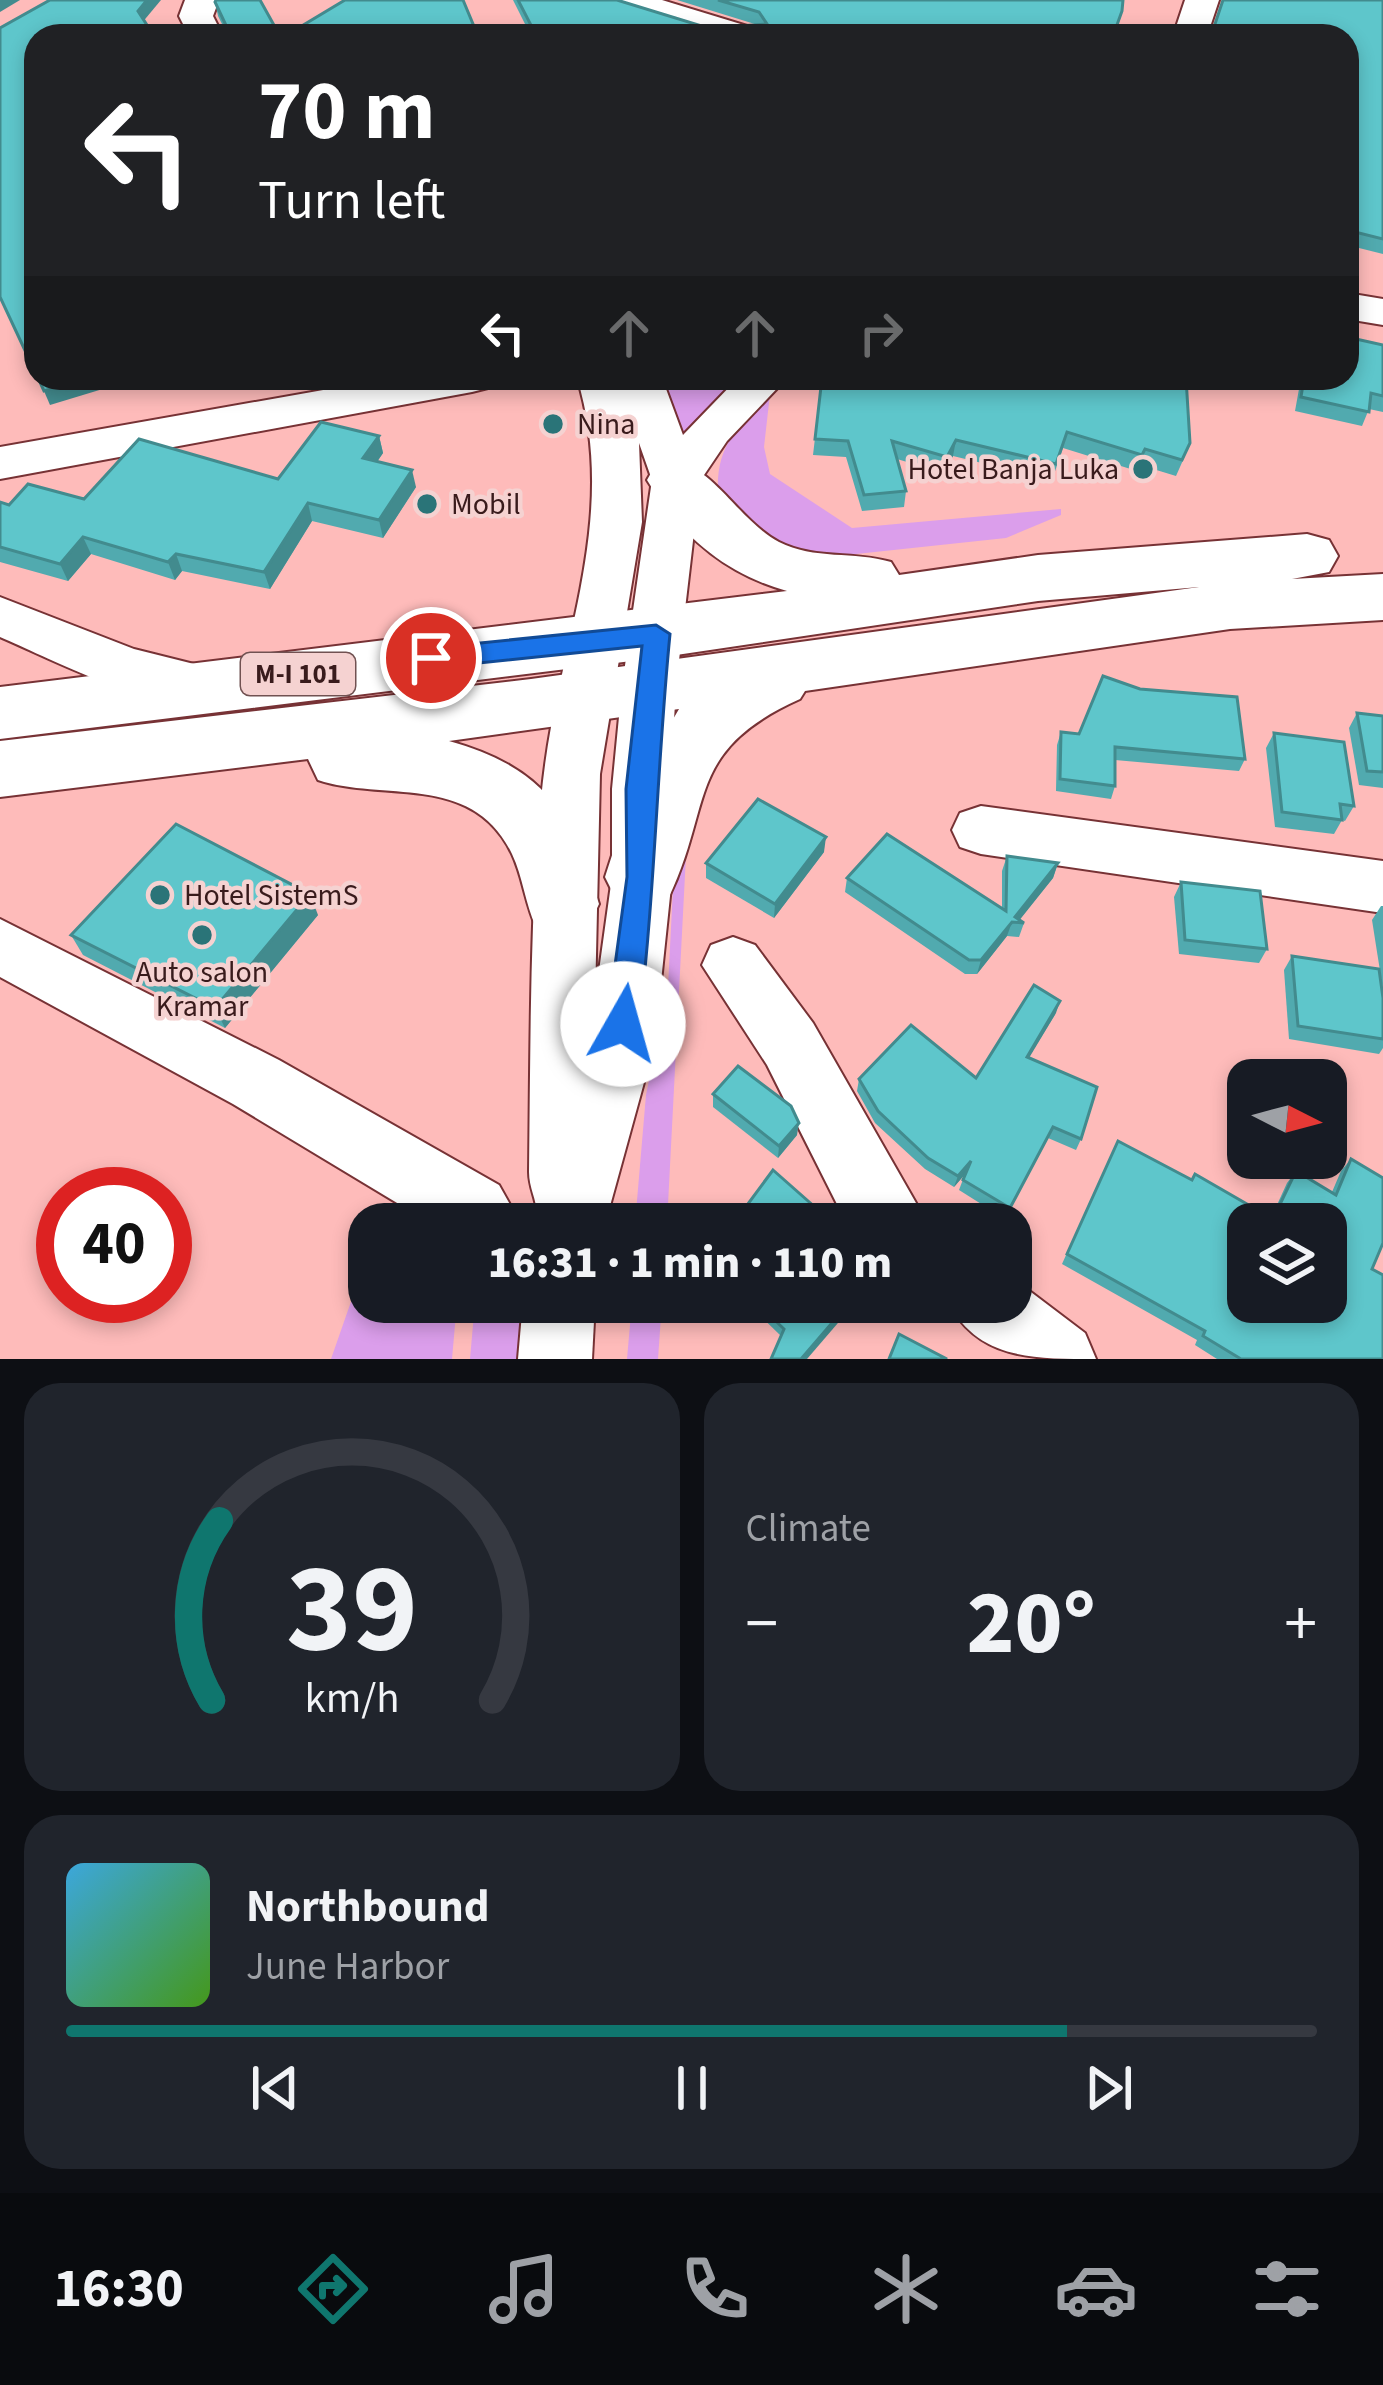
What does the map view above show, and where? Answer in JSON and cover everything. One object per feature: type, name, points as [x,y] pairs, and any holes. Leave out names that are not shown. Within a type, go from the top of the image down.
[{"type":"main road","points":[[676,480],[721,533],[770,567],[836,579],[1028,580]]},
{"type":"main road","name":"M-I 101","points":[[0,769],[88,762],[622,664],[1028,580],[1215,561],[1383,555]]},
{"type":"main road","name":"M-I 101","points":[[0,712],[199,685],[622,664],[832,664],[1230,606],[1383,597]]},
{"type":"main road","points":[[642,877],[676,760],[694,733],[770,683],[832,664]]},
{"type":"main road","points":[[88,762],[175,774],[375,757],[434,764],[488,785],[520,810],[543,841],[562,904]]},
{"type":"street","points":[[627,0],[706,24]]},
{"type":"street","points":[[0,463],[372,390]]},
{"type":"street","points":[[573,1203],[618,1057],[642,877],[640,789],[622,664],[620,459],[617,429],[602,390]]},
{"type":"street","points":[[644,390],[676,480]]},
{"type":"street","points":[[567,1203],[562,904],[573,768],[622,664],[676,480],[711,430],[753,390]]},
{"type":"street","points":[[0,616],[124,667],[199,685]]},
{"type":"street","points":[[981,830],[1383,887]]},
{"type":"street","points":[[0,946],[256,1082],[462,1203]]},
{"type":"street","points":[[734,965],[764,999],[873,1203]]},
{"type":"street","points":[[1012,1323],[1059,1359]]},
{"type":"shaded area","points":[[661,390],[736,390],[683,440]]},
{"type":"shaded area","points":[[770,394],[764,447],[770,474],[852,528],[1061,509],[1061,515],[1006,538],[828,557],[778,547],[718,491],[725,448]]},
{"type":"shaded area","points":[[703,788],[687,836],[668,1203],[637,1203],[646,1095],[668,987],[675,848]]},
{"type":"shaded area","points":[[348,1310],[348,1323],[455,1323],[452,1359],[331,1359]]},
{"type":"shaded area","points":[[473,1323],[520,1323],[517,1359],[470,1359]]},
{"type":"shaded area","points":[[630,1323],[661,1323],[658,1359],[627,1359]]},
{"type":"building","points":[[50,0],[147,0],[138,11],[146,24],[24,24],[24,348],[0,297],[0,28]]},
{"type":"building","points":[[260,0],[273,24],[225,24],[215,2]]},
{"type":"building","points":[[345,0],[463,0],[473,24],[305,24]]},
{"type":"building","points":[[518,0],[617,0],[695,24],[530,24]]},
{"type":"building","points":[[718,0],[1123,0],[1117,24],[767,24],[759,12]]},
{"type":"building","points":[[1223,0],[1383,0],[1383,239],[1359,233],[1359,24],[1215,24]]},
{"type":"building","points":[[1359,340],[1383,345],[1383,396],[1371,393],[1369,412],[1301,397],[1302,390],[1359,390]]},
{"type":"building","points":[[821,390],[1187,390],[1190,443],[1182,460],[1145,449],[1142,455],[1067,432],[1056,464],[956,440],[947,457],[892,441],[906,491],[864,495],[848,441],[815,439]]},
{"type":"building","points":[[321,422],[379,436],[363,458],[412,470],[379,520],[308,503],[264,572],[176,554],[168,562],[83,537],[60,564],[0,547],[0,502],[9,505],[28,484],[84,499],[139,439],[278,479]]},
{"type":"building","points":[[1103,676],[1140,689],[1237,697],[1245,759],[1115,747],[1115,786],[1060,779],[1061,732],[1079,734]]},
{"type":"building","points":[[1357,713],[1383,716],[1383,772],[1367,771]]},
{"type":"building","points":[[1274,733],[1344,742],[1354,806],[1340,804],[1342,820],[1282,812]]},
{"type":"building","points":[[758,799],[826,837],[775,904],[706,863]]},
{"type":"building","name":"Auto salon Kramar","points":[[176,824],[310,894],[215,1008],[71,935]]},
{"type":"building","points":[[887,834],[1006,911],[1007,856],[1058,863],[1015,917],[1024,923],[1012,922],[981,960],[969,960],[847,878]]},
{"type":"building","points":[[1181,882],[1260,891],[1267,949],[1185,940]]},
{"type":"building","points":[[1292,956],[1379,969],[1383,1039],[1298,1026]]},
{"type":"building","points":[[1034,985],[1060,1001],[1027,1057],[1097,1087],[1081,1139],[1053,1127],[1013,1203],[1002,1203],[963,1180],[971,1161],[958,1176],[928,1158],[878,1111],[859,1079],[911,1025],[976,1078]]},
{"type":"building","points":[[738,1066],[791,1106],[799,1123],[779,1146],[713,1094]]},
{"type":"building","points":[[1118,1141],[1192,1180],[1195,1174],[1245,1203],[1227,1203],[1227,1323],[1347,1323],[1347,1203],[1281,1203],[1292,1179],[1309,1179],[1336,1195],[1347,1179],[1351,1159],[1383,1178],[1383,1243],[1372,1269],[1383,1275],[1383,1359],[1241,1359],[1203,1336],[1205,1331],[1067,1254]]},
{"type":"building","points":[[773,1170],[810,1203],[749,1203]]},
{"type":"building","points":[[778,1323],[832,1323],[801,1359],[771,1359],[784,1329]]},
{"type":"building","points":[[899,1334],[947,1359],[889,1359]]},
{"type":"place","name":"Nina","points":[[553,424]]},
{"type":"place","name":"Hotel Banja Luka","points":[[1143,469]]},
{"type":"place","name":"Mobil","points":[[427,504]]},
{"type":"place","name":"Hotel SistemS","points":[[160,895]]},
{"type":"place","name":"Auto salon Kramar","points":[[202,935]]},
{"type":"route","points":[[431,658],[656,634],[640,789],[642,877],[623,1024]]}]
